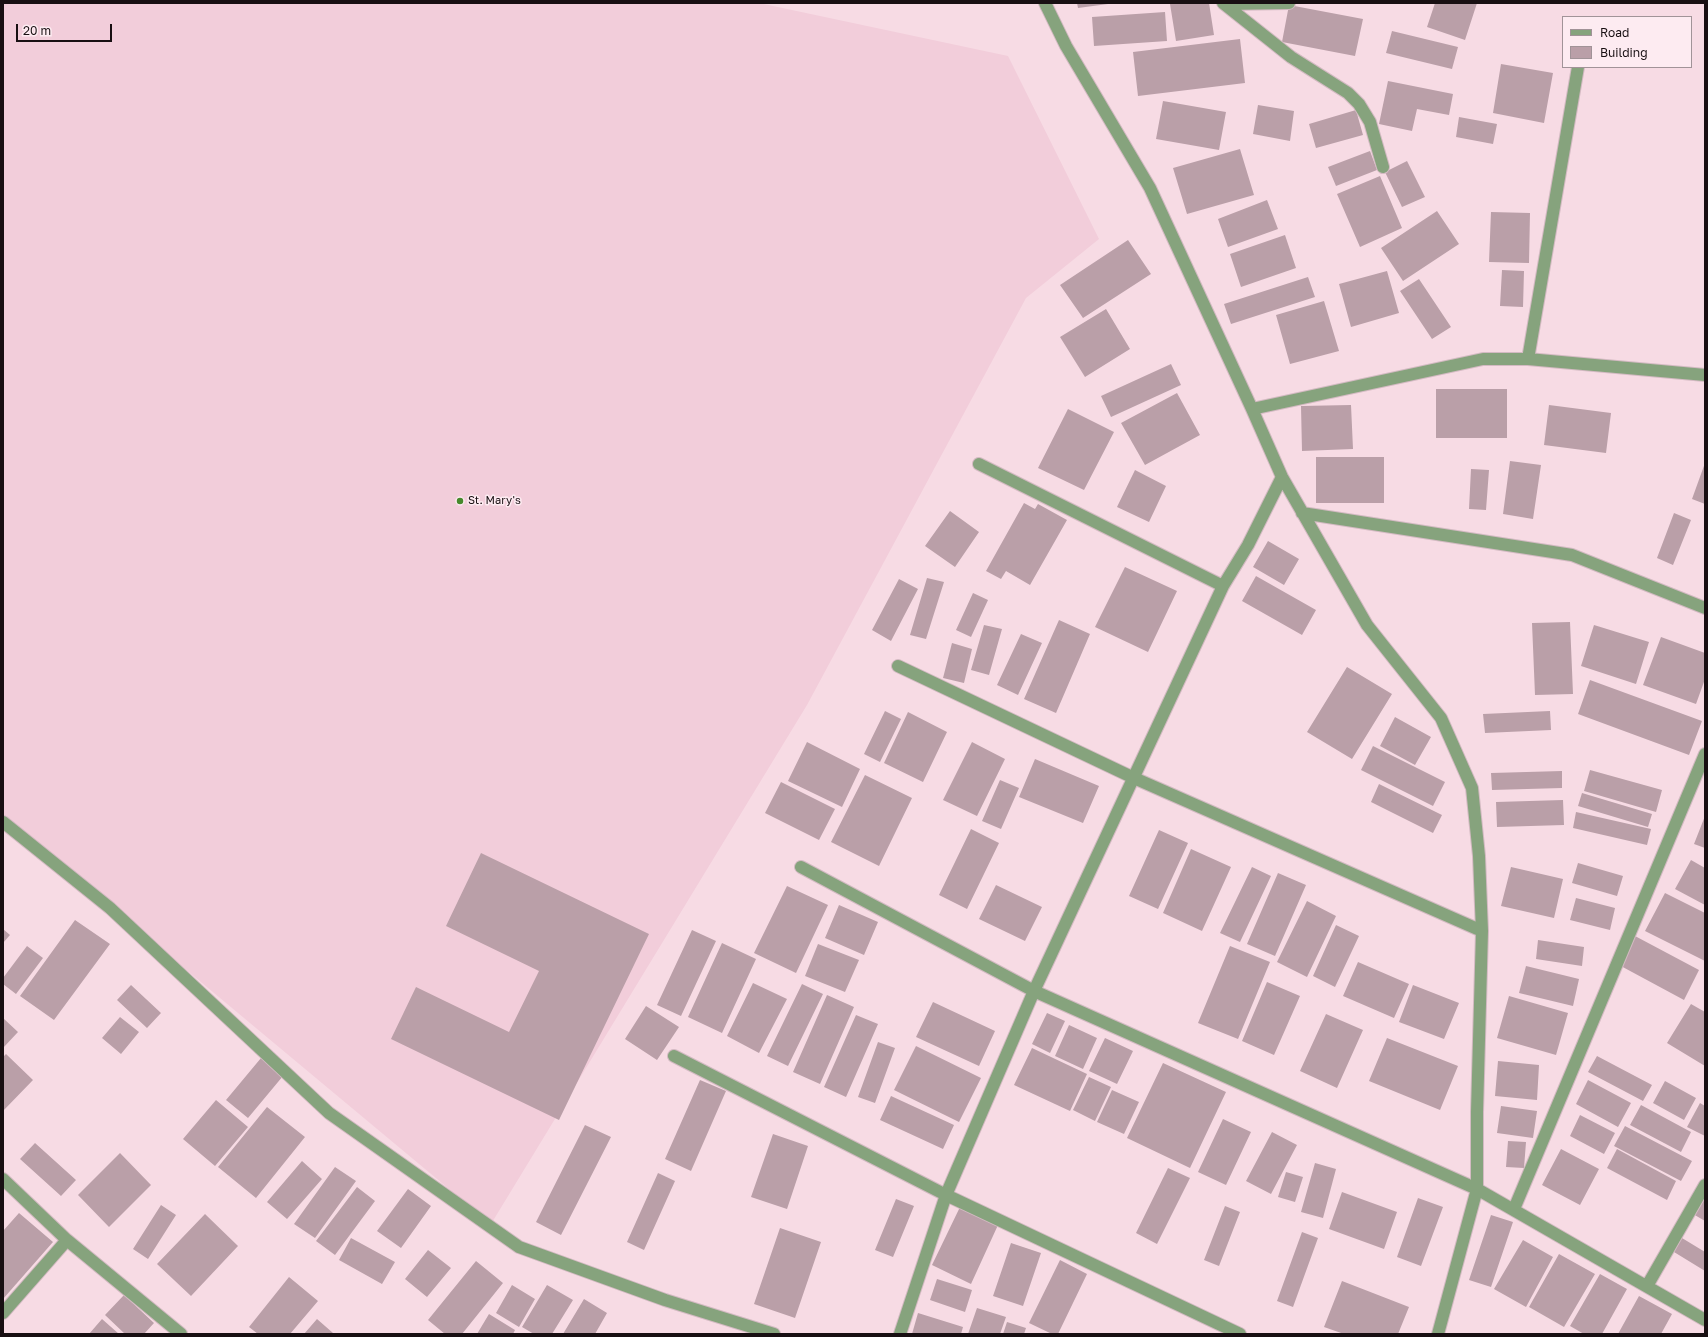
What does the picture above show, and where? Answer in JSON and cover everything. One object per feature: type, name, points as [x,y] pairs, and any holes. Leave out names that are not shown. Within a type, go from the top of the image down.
[{"type":"street","points":[[1045,3],[1066,46],[1150,188],[1282,476],[1302,513],[1368,625],[1441,718],[1472,788],[1479,856],[1482,931],[1477,1112],[1477,1189],[1438,1334]]},
{"type":"street","points":[[1224,4],[1289,3]]},
{"type":"street","points":[[1224,4],[1291,57],[1348,93],[1360,104],[1370,122],[1383,167]]},
{"type":"street","points":[[1528,359],[1578,68]]},
{"type":"street","points":[[1252,409],[1483,360],[1528,359],[1705,375]]},
{"type":"street","points":[[979,464],[1223,586]]},
{"type":"street","points":[[900,1334],[946,1195],[1034,991],[1223,586],[1248,545],[1282,476]]},
{"type":"street","points":[[1302,513],[1572,556],[1705,608]]},
{"type":"street","points":[[898,666],[1134,778],[1482,931]]},
{"type":"street","points":[[1514,1209],[1705,754]]},
{"type":"street","points":[[3,822],[110,908],[330,1113],[519,1247],[665,1300],[774,1334]]},
{"type":"street","points":[[801,867],[1034,991],[1477,1189],[1705,1320]]},
{"type":"street","points":[[674,1056],[946,1195],[1240,1334]]},
{"type":"street","points":[[3,1179],[67,1240],[181,1334]]},
{"type":"street","points":[[1647,1286],[1705,1185]]},
{"type":"street","points":[[3,1313],[67,1240]]},
{"type":"shaded area","name":"St. Mary's","points":[[3,3],[759,3],[1008,56],[1099,239],[1026,298],[807,705],[491,1224],[3,817]]},
{"type":"building","points":[[1077,3],[1108,3],[1108,4],[1078,8]]},
{"type":"building","points":[[1209,3],[1214,35],[1176,41],[1170,4]]},
{"type":"building","points":[[1435,3],[1477,3],[1465,40],[1427,27]]},
{"type":"building","points":[[1289,5],[1363,19],[1355,56],[1282,42]]},
{"type":"building","points":[[1165,12],[1167,41],[1094,46],[1092,17]]},
{"type":"building","points":[[1392,31],[1458,47],[1452,69],[1386,53]]},
{"type":"building","points":[[1240,39],[1245,83],[1138,96],[1133,52]]},
{"type":"building","points":[[1501,64],[1553,73],[1544,123],[1493,113]]},
{"type":"building","points":[[1388,81],[1453,94],[1449,115],[1417,109],[1412,131],[1379,124]]},
{"type":"building","points":[[1163,101],[1226,112],[1219,150],[1156,139]]},
{"type":"building","points":[[1258,105],[1294,111],[1290,141],[1253,134]]},
{"type":"building","points":[[1356,110],[1363,135],[1316,148],[1309,124]]},
{"type":"building","points":[[1459,117],[1497,124],[1493,144],[1456,137]]},
{"type":"building","points":[[1240,149],[1254,195],[1187,214],[1173,168]]},
{"type":"building","points":[[1370,151],[1377,170],[1336,186],[1328,167]]},
{"type":"building","points":[[1407,161],[1425,197],[1402,207],[1385,172]]},
{"type":"building","points":[[1380,176],[1402,228],[1360,247],[1337,194]]},
{"type":"building","points":[[1267,200],[1278,229],[1228,247],[1218,219]]},
{"type":"building","points":[[1437,211],[1459,244],[1403,281],[1381,248]]},
{"type":"building","points":[[1491,212],[1530,213],[1529,263],[1489,262]]},
{"type":"building","points":[[1285,235],[1296,268],[1241,287],[1230,254]]},
{"type":"building","points":[[1128,240],[1151,274],[1083,318],[1060,285]]},
{"type":"building","points":[[1502,270],[1524,271],[1523,307],[1500,306]]},
{"type":"building","points":[[1387,271],[1399,313],[1351,327],[1339,284]]},
{"type":"building","points":[[1308,277],[1315,297],[1231,324],[1224,304]]},
{"type":"building","points":[[1419,279],[1451,327],[1432,339],[1400,291]]},
{"type":"building","points":[[1324,301],[1339,351],[1290,364],[1276,315]]},
{"type":"building","points":[[1106,309],[1130,349],[1085,377],[1060,337]]},
{"type":"building","points":[[1171,364],[1181,385],[1111,417],[1101,396]]},
{"type":"building","points":[[1436,389],[1507,389],[1507,438],[1436,438]]},
{"type":"building","points":[[1177,393],[1200,435],[1145,465],[1121,423]]},
{"type":"building","points":[[1351,405],[1353,449],[1302,451],[1301,406]]},
{"type":"building","points":[[1549,405],[1611,413],[1606,453],[1544,445]]},
{"type":"building","points":[[1068,409],[1114,432],[1084,490],[1038,468]]},
{"type":"building","points":[[1316,457],[1384,457],[1384,503],[1316,503]]},
{"type":"building","points":[[1510,461],[1541,465],[1533,519],[1503,514]]},
{"type":"building","points":[[1705,463],[1705,504],[1692,499]]},
{"type":"building","points":[[1471,469],[1489,470],[1486,510],[1469,509]]},
{"type":"building","points":[[1135,470],[1166,486],[1149,522],[1117,507]]},
{"type":"building","points":[[1024,503],[1035,509],[1038,504],[1067,520],[1030,585],[1006,571],[1001,579],[986,571]]},
{"type":"building","points":[[950,511],[979,532],[955,567],[925,546]]},
{"type":"building","points":[[1674,513],[1691,520],[1673,565],[1657,558]]},
{"type":"building","points":[[1268,541],[1299,559],[1284,585],[1253,567]]},
{"type":"building","points":[[1125,567],[1177,591],[1148,652],[1095,627]]},
{"type":"building","points":[[1256,576],[1316,610],[1302,635],[1242,601]]},
{"type":"building","points":[[927,578],[944,582],[926,639],[910,635]]},
{"type":"building","points":[[899,579],[918,589],[891,641],[872,630]]},
{"type":"building","points":[[973,593],[988,600],[971,637],[956,630]]},
{"type":"building","points":[[1059,620],[1090,634],[1056,713],[1024,699]]},
{"type":"building","points":[[1570,622],[1573,694],[1535,695],[1532,623]]},
{"type":"building","points":[[984,625],[1002,629],[989,675],[971,670]]},
{"type":"building","points":[[1594,625],[1649,642],[1636,684],[1581,666]]},
{"type":"building","points":[[1021,634],[1042,643],[1018,695],[997,685]]},
{"type":"building","points":[[1661,637],[1705,653],[1705,679],[1696,704],[1643,685]]},
{"type":"building","points":[[952,643],[972,649],[964,683],[943,678]]},
{"type":"building","points":[[1347,667],[1392,694],[1352,759],[1307,732]]},
{"type":"building","points":[[1590,680],[1702,721],[1689,755],[1578,714]]},
{"type":"building","points":[[885,711],[901,719],[880,762],[864,754]]},
{"type":"building","points":[[1550,711],[1551,730],[1485,733],[1483,714]]},
{"type":"building","points":[[908,712],[947,732],[923,782],[884,763]]},
{"type":"building","points":[[1395,717],[1431,737],[1415,765],[1380,746]]},
{"type":"building","points":[[807,742],[860,769],[842,807],[788,781]]},
{"type":"building","points":[[972,742],[1005,759],[977,816],[943,800]]},
{"type":"building","points":[[1373,746],[1445,782],[1433,806],[1361,770]]},
{"type":"building","points":[[1035,759],[1099,786],[1083,823],[1019,797]]},
{"type":"building","points":[[1590,770],[1662,790],[1656,812],[1584,791]]},
{"type":"building","points":[[1562,771],[1562,788],[1492,790],[1491,773]]},
{"type":"building","points":[[865,775],[912,798],[879,866],[831,842]]},
{"type":"building","points":[[1000,780],[1019,788],[1001,829],[982,821]]},
{"type":"building","points":[[781,782],[835,809],[819,840],[765,813]]},
{"type":"building","points":[[1379,784],[1442,815],[1433,833],[1371,802]]},
{"type":"building","points":[[1582,793],[1652,814],[1648,827],[1578,806]]},
{"type":"building","points":[[1563,800],[1564,825],[1497,827],[1496,802]]},
{"type":"building","points":[[1576,812],[1651,829],[1647,845],[1573,828]]},
{"type":"building","points":[[1705,816],[1705,848],[1694,844]]},
{"type":"building","points":[[971,829],[999,843],[967,909],[939,895]]},
{"type":"building","points":[[1159,830],[1188,843],[1158,909],[1129,896]]},
{"type":"building","points":[[1191,849],[1231,867],[1202,931],[1163,913]]},
{"type":"building","points":[[481,853],[649,934],[559,1120],[391,1039],[416,987],[509,1032],[539,971],[446,926]]},
{"type":"building","points":[[1691,860],[1705,868],[1705,905],[1675,889]]},
{"type":"building","points":[[1578,863],[1623,876],[1617,896],[1572,883]]},
{"type":"building","points":[[1252,867],[1271,876],[1240,942],[1220,933]]},
{"type":"building","points":[[1511,867],[1563,879],[1554,918],[1501,906]]},
{"type":"building","points":[[1278,873],[1306,885],[1275,956],[1247,944]]},
{"type":"building","points":[[996,885],[1042,907],[1025,941],[979,919]]},
{"type":"building","points":[[787,886],[828,905],[796,973],[754,953]]},
{"type":"building","points":[[1665,893],[1705,913],[1705,961],[1645,931]]},
{"type":"building","points":[[1576,898],[1615,908],[1610,930],[1570,920]]},
{"type":"building","points":[[1307,901],[1336,916],[1307,977],[1277,962]]},
{"type":"building","points":[[839,905],[878,922],[864,955],[825,938]]},
{"type":"building","points":[[75,920],[110,944],[54,1020],[20,996]]},
{"type":"building","points":[[1336,925],[1359,936],[1335,987],[1313,976]]},
{"type":"building","points":[[3,929],[10,935],[3,943]]},
{"type":"building","points":[[692,930],[716,941],[681,1016],[657,1005]]},
{"type":"building","points":[[1635,936],[1699,970],[1684,1000],[1619,965]]},
{"type":"building","points":[[1538,940],[1584,947],[1582,966],[1536,959]]},
{"type":"building","points":[[722,943],[756,959],[722,1033],[688,1017]]},
{"type":"building","points":[[818,944],[859,960],[845,992],[805,976]]},
{"type":"building","points":[[27,946],[43,958],[16,994],[3,984],[3,978]]},
{"type":"building","points":[[1230,946],[1270,962],[1238,1039],[1198,1023]]},
{"type":"building","points":[[1358,962],[1409,984],[1394,1018],[1343,996]]},
{"type":"building","points":[[1526,966],[1579,979],[1573,1006],[1519,993]]},
{"type":"building","points":[[1267,982],[1300,996],[1274,1055],[1242,1041]]},
{"type":"building","points":[[753,983],[787,999],[759,1053],[727,1036]]},
{"type":"building","points":[[802,984],[823,994],[788,1066],[767,1056]]},
{"type":"building","points":[[131,985],[161,1013],[147,1028],[117,1000]]},
{"type":"building","points":[[1413,985],[1459,1003],[1444,1039],[1399,1022]]},
{"type":"building","points":[[827,995],[854,1007],[820,1084],[793,1072]]},
{"type":"building","points":[[1509,996],[1568,1013],[1556,1055],[1497,1038]]},
{"type":"building","points":[[933,1002],[995,1031],[979,1066],[916,1037]]},
{"type":"building","points":[[1691,1004],[1705,1012],[1705,1066],[1667,1043]]},
{"type":"building","points":[[646,1006],[679,1027],[657,1060],[625,1039]]},
{"type":"building","points":[[1047,1013],[1065,1021],[1050,1053],[1032,1044]]},
{"type":"building","points":[[1326,1014],[1363,1030],[1337,1088],[1300,1071]]},
{"type":"building","points":[[856,1015],[878,1024],[846,1097],[824,1087]]},
{"type":"building","points":[[120,1017],[139,1032],[121,1054],[102,1038]]},
{"type":"building","points":[[3,1018],[18,1032],[3,1048]]},
{"type":"building","points":[[1069,1025],[1097,1038],[1083,1069],[1055,1056]]},
{"type":"building","points":[[1105,1038],[1133,1051],[1117,1084],[1089,1071]]},
{"type":"building","points":[[1387,1038],[1458,1066],[1440,1110],[1369,1081]]},
{"type":"building","points":[[878,1042],[895,1048],[875,1103],[858,1097]]},
{"type":"building","points":[[916,1046],[981,1078],[959,1122],[894,1090]]},
{"type":"building","points":[[1032,1048],[1087,1074],[1070,1111],[1014,1085]]},
{"type":"building","points":[[6,1054],[33,1080],[3,1111],[3,1057]]},
{"type":"building","points":[[1597,1056],[1652,1085],[1643,1101],[1588,1072]]},
{"type":"building","points":[[261,1058],[283,1076],[248,1118],[226,1100]]},
{"type":"building","points":[[1498,1061],[1539,1065],[1537,1100],[1495,1096]]},
{"type":"building","points":[[1163,1063],[1226,1092],[1190,1168],[1127,1138]]},
{"type":"building","points":[[1089,1077],[1111,1087],[1095,1121],[1073,1110]]},
{"type":"building","points":[[700,1080],[726,1091],[691,1171],[665,1159]]},
{"type":"building","points":[[1588,1080],[1631,1103],[1618,1127],[1576,1104]]},
{"type":"building","points":[[1665,1081],[1696,1098],[1684,1120],[1653,1103]]},
{"type":"building","points":[[1112,1090],[1139,1102],[1124,1134],[1097,1122]]},
{"type":"building","points":[[891,1096],[954,1125],[943,1149],[880,1120]]},
{"type":"building","points":[[216,1100],[248,1127],[215,1166],[183,1139]]},
{"type":"building","points":[[1700,1103],[1705,1106],[1705,1136],[1687,1127]]},
{"type":"building","points":[[1641,1105],[1691,1132],[1681,1152],[1630,1125]]},
{"type":"building","points":[[1501,1106],[1537,1111],[1533,1138],[1497,1133]]},
{"type":"building","points":[[267,1107],[305,1137],[256,1198],[218,1167]]},
{"type":"building","points":[[1580,1115],[1615,1133],[1604,1154],[1570,1136]]},
{"type":"building","points":[[1223,1119],[1251,1132],[1226,1185],[1198,1172]]},
{"type":"building","points":[[585,1125],[611,1137],[561,1235],[536,1222]]},
{"type":"building","points":[[1625,1126],[1692,1161],[1681,1181],[1614,1146]]},
{"type":"building","points":[[1272,1132],[1297,1145],[1271,1194],[1246,1181]]},
{"type":"building","points":[[773,1134],[808,1146],[787,1209],[751,1197]]},
{"type":"building","points":[[1508,1141],[1526,1142],[1524,1168],[1506,1167]]},
{"type":"building","points":[[35,1143],[76,1180],[61,1196],[20,1159]]},
{"type":"building","points":[[1561,1149],[1599,1169],[1580,1205],[1542,1185]]},
{"type":"building","points":[[1617,1149],[1676,1181],[1667,1200],[1607,1168]]},
{"type":"building","points":[[120,1153],[151,1185],[109,1227],[78,1195]]},
{"type":"building","points":[[302,1161],[322,1179],[287,1219],[267,1202]]},
{"type":"building","points":[[1315,1163],[1336,1169],[1323,1218],[1301,1212]]},
{"type":"building","points":[[335,1167],[356,1181],[315,1238],[294,1224]]},
{"type":"building","points":[[1168,1168],[1190,1178],[1157,1244],[1136,1233]]},
{"type":"building","points":[[1286,1172],[1303,1177],[1295,1202],[1278,1197]]},
{"type":"building","points":[[658,1173],[675,1181],[644,1250],[627,1242]]},
{"type":"building","points":[[357,1187],[375,1201],[335,1255],[316,1241]]},
{"type":"building","points":[[408,1189],[431,1206],[401,1248],[377,1231]]},
{"type":"building","points":[[1342,1192],[1397,1212],[1384,1249],[1329,1229]]},
{"type":"building","points":[[1705,1194],[1705,1221],[1693,1214]]},
{"type":"building","points":[[1418,1198],[1443,1207],[1421,1266],[1397,1257]]},
{"type":"building","points":[[896,1199],[914,1206],[893,1257],[875,1250]]},
{"type":"building","points":[[161,1205],[176,1215],[148,1259],[133,1249]]},
{"type":"building","points":[[1225,1206],[1240,1212],[1219,1266],[1204,1260]]},
{"type":"building","points":[[960,1207],[998,1225],[971,1284],[932,1265]]},
{"type":"building","points":[[19,1213],[53,1242],[3,1299],[3,1231]]},
{"type":"building","points":[[205,1214],[238,1246],[191,1296],[157,1264]]},
{"type":"building","points":[[1491,1215],[1513,1222],[1491,1287],[1469,1280]]},
{"type":"building","points":[[780,1228],[821,1242],[795,1318],[754,1304]]},
{"type":"building","points":[[1302,1232],[1318,1238],[1293,1307],[1277,1301]]},
{"type":"building","points":[[351,1238],[395,1262],[382,1284],[339,1260]]},
{"type":"building","points":[[1682,1238],[1705,1252],[1705,1271],[1674,1252]]},
{"type":"building","points":[[1523,1240],[1553,1257],[1526,1307],[1494,1289]]},
{"type":"building","points":[[1011,1243],[1041,1253],[1023,1306],[993,1296]]},
{"type":"building","points":[[428,1250],[451,1268],[427,1297],[405,1279]]},
{"type":"building","points":[[1559,1254],[1595,1274],[1564,1327],[1529,1307]]},
{"type":"building","points":[[1060,1260],[1087,1274],[1058,1334],[1052,1334],[1029,1323]]},
{"type":"building","points":[[476,1261],[503,1283],[462,1334],[445,1334],[428,1320]]},
{"type":"building","points":[[1600,1274],[1627,1289],[1602,1334],[1584,1334],[1570,1326]]},
{"type":"building","points":[[289,1277],[318,1301],[290,1334],[258,1334],[249,1327]]},
{"type":"building","points":[[937,1279],[972,1290],[965,1312],[930,1300]]},
{"type":"building","points":[[1342,1281],[1409,1307],[1398,1334],[1344,1334],[1324,1327]]},
{"type":"building","points":[[512,1285],[535,1299],[519,1327],[496,1313]]},
{"type":"building","points":[[547,1285],[573,1300],[552,1334],[534,1334],[522,1327]]},
{"type":"building","points":[[124,1295],[154,1323],[144,1334],[125,1334],[105,1315]]},
{"type":"building","points":[[1639,1296],[1672,1314],[1661,1334],[1618,1334]]},
{"type":"building","points":[[584,1299],[607,1313],[595,1334],[563,1334]]},
{"type":"building","points":[[977,1308],[1006,1317],[1000,1334],[968,1334]]},
{"type":"building","points":[[918,1313],[963,1327],[961,1334],[912,1334]]},
{"type":"building","points":[[489,1314],[515,1330],[513,1334],[477,1334]]},
{"type":"building","points":[[102,1319],[119,1334],[89,1334]]},
{"type":"building","points":[[317,1319],[333,1333],[304,1334]]},
{"type":"building","points":[[1007,1322],[1026,1328],[1024,1334],[1003,1334]]},
{"type":"place","name":"St. Mary's","points":[[460,501]]}]
